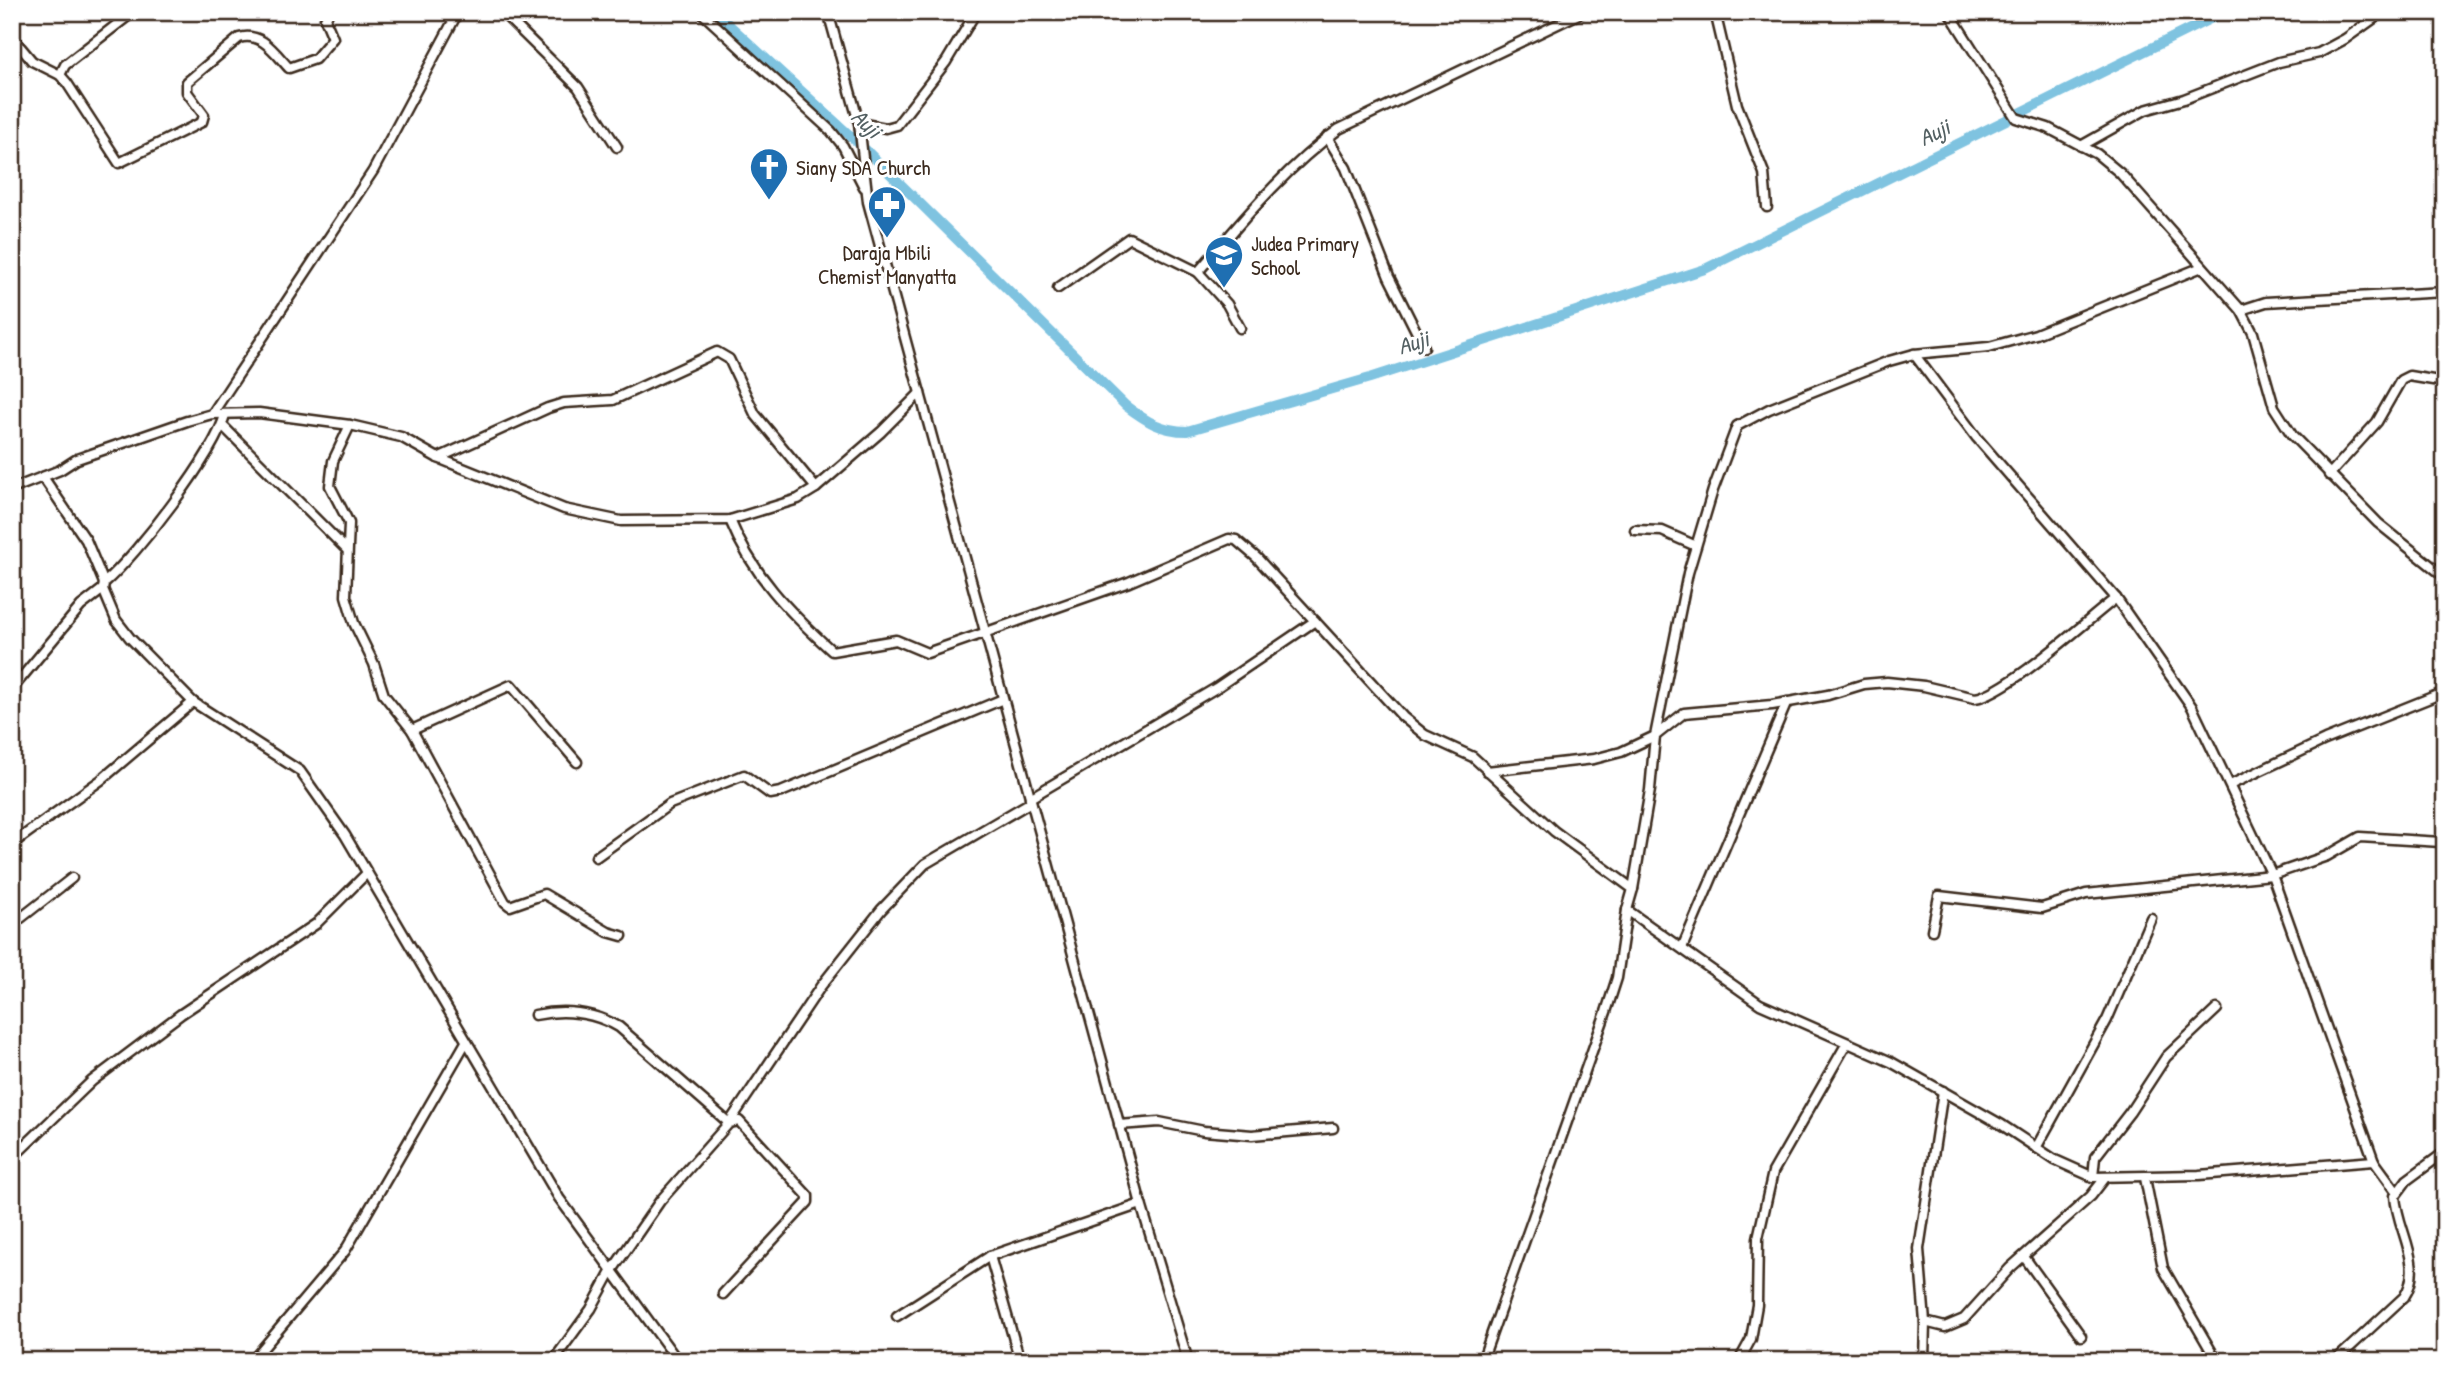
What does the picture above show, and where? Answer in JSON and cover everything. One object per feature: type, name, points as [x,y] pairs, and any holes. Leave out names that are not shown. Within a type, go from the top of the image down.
[{"type":"street","points":[[60,75],[65,65],[133,12]]},
{"type":"street","points":[[12,37],[32,61],[60,75],[119,163],[202,122],[204,115],[187,92],[187,82],[239,38],[248,35],[262,40],[290,68],[315,60],[333,38],[325,19],[329,12]]},
{"type":"street","points":[[212,414],[373,171],[456,15],[445,12]]},
{"type":"street","points":[[502,12],[578,87],[617,147]]},
{"type":"street","points":[[701,12],[831,131],[843,146],[866,189]]},
{"type":"street","points":[[828,12],[860,127],[866,189],[920,393],[1119,1125],[1188,1361]]},
{"type":"street","points":[[860,127],[886,128],[897,125],[946,62],[976,12]]},
{"type":"street","points":[[1198,272],[1273,186],[1327,137],[1379,109],[1583,12]]},
{"type":"street","points":[[1715,12],[1737,106],[1764,173],[1767,207]]},
{"type":"street","points":[[1949,12],[2016,118],[2049,128],[2120,173],[2241,310],[2253,333],[2274,407],[2281,422],[2378,523],[2445,577]]},
{"type":"street","points":[[2081,146],[2145,110],[2184,99],[2279,62],[2319,53],[2345,39],[2383,12]]},
{"type":"street","points":[[1327,137],[1346,168],[1389,277],[1423,347]]},
{"type":"street","points":[[1058,288],[1129,238],[1198,272],[1227,304],[1240,328]]},
{"type":"street","points":[[1482,1361],[1617,978],[1650,790],[1655,736],[1696,546],[1726,451],[1737,426],[1763,412],[1914,354],[1989,347],[2036,334],[2202,267]]},
{"type":"street","points":[[2241,310],[2266,302],[2445,292]]},
{"type":"street","points":[[438,458],[548,408],[564,403],[613,400],[717,352],[729,359],[755,414],[816,488]]},
{"type":"street","points":[[1914,354],[1977,438],[2116,597],[2192,707],[2272,875],[2374,1161],[2396,1191],[2396,1205],[2413,1267],[2411,1286],[2403,1297],[2335,1361]]},
{"type":"street","points":[[2329,475],[2377,422],[2402,380],[2409,376],[2445,382]]},
{"type":"street","points":[[12,489],[60,470],[76,459],[212,414],[259,413],[350,425],[401,437],[438,458],[537,500],[598,516],[621,521],[730,520],[798,499],[816,488],[881,432],[920,393]]},
{"type":"street","points":[[12,689],[81,606],[120,569],[143,540],[209,450],[225,415]]},
{"type":"street","points":[[222,425],[347,550]]},
{"type":"street","points":[[350,425],[330,473],[330,486],[349,523],[351,537],[347,550],[346,596],[354,623],[374,664],[384,695],[412,730],[505,902],[516,905],[544,894],[608,933],[622,936]]},
{"type":"street","points":[[43,477],[86,540],[116,620],[130,638],[193,702],[300,771],[345,835],[559,1198],[678,1361]]},
{"type":"street","points":[[730,520],[744,553],[785,608],[832,651],[895,640],[927,653],[1129,582],[1229,539],[1246,546],[1404,717],[1425,735],[1473,757],[1554,831],[1633,889]]},
{"type":"street","points":[[1636,530],[1662,531],[1696,546]]},
{"type":"street","points":[[1487,771],[1563,765],[1594,759],[1621,752],[1655,736],[1684,713],[1729,711],[1787,702],[1864,684],[1886,682],[1975,698],[1984,696],[2018,674],[2116,597]]},
{"type":"street","points":[[553,1361],[592,1309],[611,1272],[660,1200],[729,1123],[821,986],[904,886],[933,859],[1216,688],[1315,621]]},
{"type":"street","points":[[412,730],[511,685],[577,762]]},
{"type":"street","points":[[2230,785],[2325,740],[2445,692]]},
{"type":"street","points":[[596,857],[670,804],[744,775],[770,794],[781,792],[1003,699]]},
{"type":"street","points":[[12,844],[101,780],[193,702]]},
{"type":"street","points":[[1682,948],[1787,702]]},
{"type":"street","points":[[1932,930],[1940,896],[2042,908],[2086,894],[2272,875],[2327,856],[2360,837],[2441,842]]},
{"type":"street","points":[[12,1158],[92,1080],[181,1014],[316,925],[367,873]]},
{"type":"street","points":[[12,925],[72,878]]},
{"type":"street","points":[[1627,909],[1760,1004],[1847,1043],[1943,1091],[2055,1160],[2094,1177],[2145,1178],[2374,1161]]},
{"type":"street","points":[[2036,1147],[2107,1020],[2151,918]]},
{"type":"street","points":[[2094,1177],[2095,1157],[2130,1112],[2166,1057],[2217,1009]]},
{"type":"street","points":[[535,1015],[563,1011],[598,1017],[619,1027],[729,1123]]},
{"type":"street","points":[[252,1361],[345,1251],[466,1042]]},
{"type":"street","points":[[1739,1361],[1751,1339],[1755,1316],[1758,1238],[1773,1172],[1847,1043]]},
{"type":"street","points":[[1924,1361],[1925,1322],[1919,1249],[1943,1091]]},
{"type":"street","points":[[723,1294],[808,1202],[808,1196],[750,1131],[738,1121],[729,1123]]},
{"type":"street","points":[[1119,1125],[1159,1122],[1204,1131],[1252,1135],[1333,1128]]},
{"type":"street","points":[[2396,1191],[2445,1152]]},
{"type":"street","points":[[1925,1322],[1945,1327],[1958,1323],[2010,1268],[2025,1258],[2091,1196],[2105,1178]]},
{"type":"street","points":[[2145,1178],[2163,1268],[2217,1361]]},
{"type":"street","points":[[897,1315],[990,1256],[1141,1204]]},
{"type":"street","points":[[990,1256],[1020,1361]]},
{"type":"street","points":[[2025,1258],[2081,1336]]},
{"type":"waterway","name":"Auji","points":[[715,12],[868,152],[1126,406],[1154,424],[1187,431],[1370,378],[1705,269],[2224,12]]},
{"type":"place","name":"Siany SDA Church","points":[[769,201]]},
{"type":"place","name":"Daraja Mbili Chemist Manyatta","points":[[887,239]]},
{"type":"place","name":"Judea Primary School","points":[[1224,289]]}]
